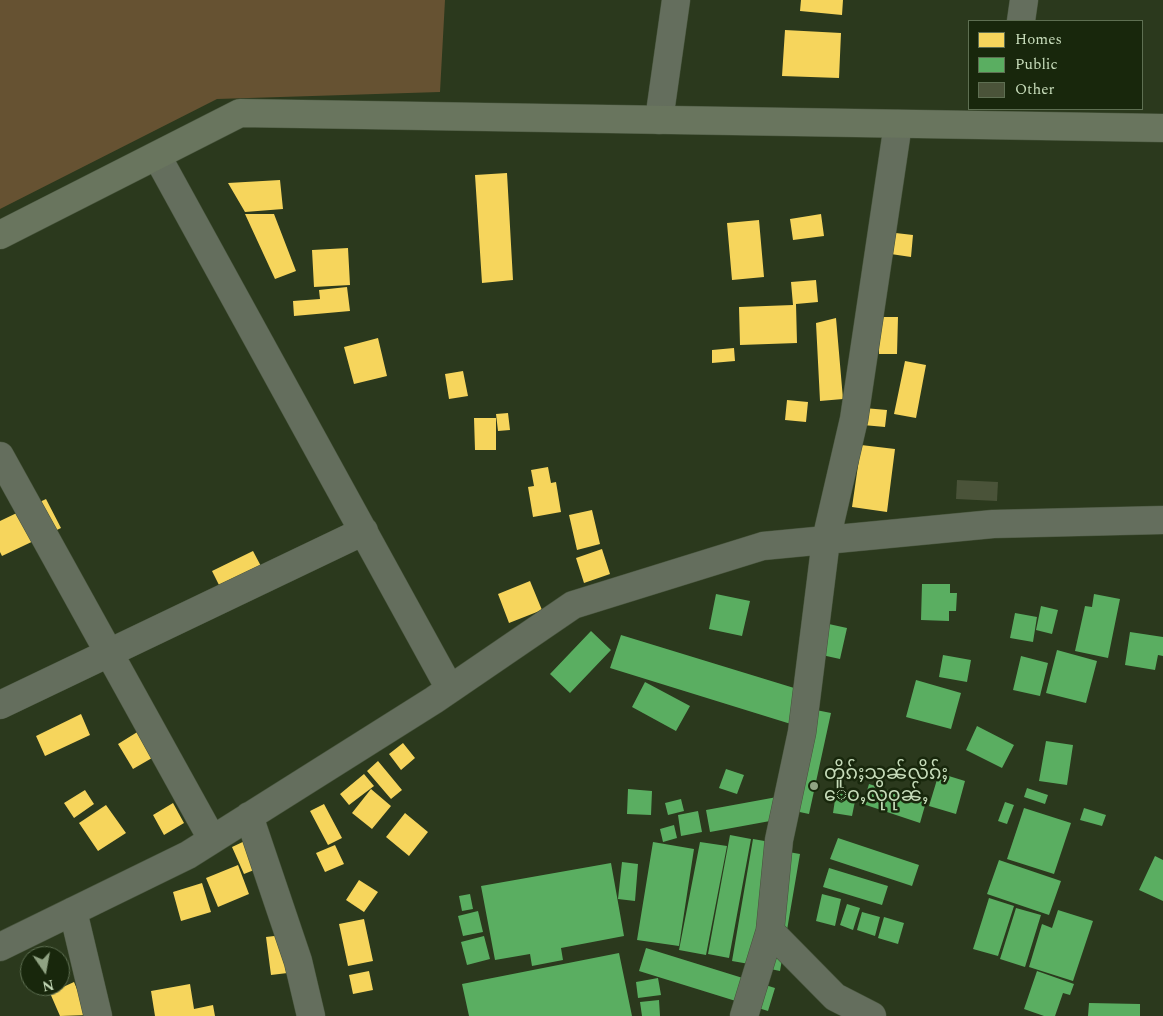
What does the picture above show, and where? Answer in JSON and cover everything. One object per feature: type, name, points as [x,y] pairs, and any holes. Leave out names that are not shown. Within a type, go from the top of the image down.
[{"type":"main road","points":[[0,235],[240,114],[898,124],[1005,117],[1163,128]]},
{"type":"street","points":[[659,120],[676,0]]},
{"type":"street","points":[[1021,20],[1024,0]]},
{"type":"street","points":[[744,1016],[770,931],[779,840],[802,732],[826,540],[854,418],[898,124]]},
{"type":"street","points":[[158,156],[450,689]]},
{"type":"street","points":[[0,456],[212,839]]},
{"type":"street","points":[[0,947],[188,855],[450,689],[573,605],[763,546],[993,524],[1163,520]]},
{"type":"street","points":[[0,705],[364,531]]},
{"type":"street","points":[[250,816],[298,961],[311,1016]]},
{"type":"street","points":[[73,911],[98,1016]]},
{"type":"street","points":[[770,931],[835,997],[872,1016]]},
{"type":"shaded area","points":[[0,0],[445,0],[440,92],[217,99],[0,209]]},
{"type":"building: Homes","points":[[801,0],[843,0],[842,15],[800,11]]},
{"type":"building: Homes","points":[[785,30],[841,33],[839,78],[782,76]]},
{"type":"building: Homes","points":[[507,173],[513,280],[482,283],[475,175]]},
{"type":"building: Homes","points":[[280,180],[283,209],[245,212],[228,183]]},
{"type":"building: Homes","points":[[245,214],[274,214],[296,271],[275,279]]},
{"type":"building: Homes","points":[[821,214],[824,236],[793,240],[790,219]]},
{"type":"building: Homes","points":[[759,220],[764,277],[732,280],[727,223]]},
{"type":"building: Homes","points":[[887,232],[913,235],[911,257],[884,253]]},
{"type":"building: Homes","points":[[348,248],[350,285],[314,287],[312,250]]},
{"type":"building: Homes","points":[[816,280],[818,302],[796,304],[797,343],[740,345],[739,307],[793,305],[791,282]]},
{"type":"building: Homes","points":[[347,287],[350,311],[294,316],[293,301],[320,299],[319,290]]},
{"type":"building: Homes","points":[[879,317],[898,317],[897,354],[879,354]]},
{"type":"building: Homes","points":[[836,318],[843,399],[820,401],[816,323]]},
{"type":"building: Homes","points":[[378,338],[387,376],[354,384],[344,347]]},
{"type":"building: Homes","points":[[734,348],[735,361],[712,363],[712,350]]},
{"type":"building: Homes","points":[[905,361],[926,365],[916,418],[894,414]]},
{"type":"building: Homes","points":[[463,371],[468,396],[449,399],[445,374]]},
{"type":"building: Homes","points":[[787,400],[808,402],[806,422],[785,420]]},
{"type":"building: Homes","points":[[864,408],[887,410],[885,427],[863,425]]},
{"type":"building: Homes","points":[[508,413],[510,430],[498,431],[496,414]]},
{"type":"building: Homes","points":[[474,418],[496,418],[496,450],[475,450]]},
{"type":"building: Homes","points":[[861,445],[895,449],[887,512],[852,507]]},
{"type":"building: Homes","points":[[548,467],[551,483],[556,482],[561,512],[533,517],[528,487],[534,486],[531,470]]},
{"type":"building: Homes","points":[[46,499],[61,528],[2,556],[0,552],[0,521]]},
{"type":"building: Homes","points":[[592,510],[600,544],[577,550],[569,515]]},
{"type":"building: Homes","points":[[602,549],[610,574],[584,583],[576,558]]},
{"type":"building: Homes","points":[[253,551],[263,570],[222,591],[212,571]]},
{"type":"building: Homes","points":[[530,581],[542,610],[509,623],[498,594]]},
{"type":"building: Homes","points":[[81,714],[90,735],[45,756],[36,736]]},
{"type":"building: Homes","points":[[155,721],[171,747],[133,769],[118,744]]},
{"type":"building: Homes","points":[[403,743],[415,758],[401,770],[389,754]]},
{"type":"building: Homes","points":[[378,761],[402,790],[391,799],[367,771]]},
{"type":"building: Homes","points":[[364,774],[374,786],[349,805],[340,794]]},
{"type":"building: Homes","points":[[371,789],[391,806],[372,829],[352,813]]},
{"type":"building: Homes","points":[[85,790],[94,804],[74,818],[64,803]]},
{"type":"building: Homes","points":[[173,803],[184,823],[164,835],[153,815]]},
{"type":"building: Homes","points":[[324,804],[342,838],[328,845],[310,811]]},
{"type":"building: Homes","points":[[106,805],[126,833],[98,851],[79,823]]},
{"type":"building: Homes","points":[[405,813],[428,832],[409,856],[386,837]]},
{"type":"building: Homes","points":[[247,840],[259,868],[244,874],[232,847]]},
{"type":"building: Homes","points":[[335,845],[344,864],[325,872],[316,853]]},
{"type":"building: Homes","points":[[238,865],[249,894],[218,907],[206,878]]},
{"type":"building: Homes","points":[[359,880],[378,892],[364,912],[346,900]]},
{"type":"building: Homes","points":[[202,883],[211,912],[181,921],[173,892]]},
{"type":"building: Homes","points":[[364,919],[373,961],[348,966],[339,924]]},
{"type":"building: Homes","points":[[299,933],[304,971],[271,975],[266,937]]},
{"type":"building: Homes","points":[[369,971],[373,990],[353,994],[349,975]]},
{"type":"building: Homes","points":[[74,982],[88,1015],[60,1016],[51,996],[70,996],[70,984]]},
{"type":"building: Homes","points":[[190,984],[194,1009],[213,1005],[215,1016],[155,1016],[151,991]]},
{"type":"building: Public","points":[[922,584],[950,584],[950,593],[957,593],[956,611],[949,611],[949,621],[921,620]]},
{"type":"building: Public","points":[[716,594],[750,601],[742,636],[709,629]]},
{"type":"building: Public","points":[[1094,594],[1120,599],[1108,658],[1075,651],[1085,606],[1092,607]]},
{"type":"building: Public","points":[[1041,606],[1058,610],[1052,634],[1036,630]]},
{"type":"building: Public","points":[[1015,613],[1037,617],[1033,642],[1010,638]]},
{"type":"building: Public","points":[[806,619],[847,628],[840,659],[799,650]]},
{"type":"building: Public","points":[[591,631],[611,650],[570,693],[550,674]]},
{"type":"building: Public","points":[[1130,632],[1163,637],[1163,656],[1158,655],[1155,670],[1125,665]]},
{"type":"building: Public","points":[[621,635],[817,695],[807,729],[610,668]]},
{"type":"building: Public","points":[[1057,650],[1097,661],[1086,703],[1046,693]]},
{"type":"building: Public","points":[[943,655],[971,660],[967,682],[939,677]]},
{"type":"building: Public","points":[[1021,656],[1048,663],[1040,696],[1013,690]]},
{"type":"building: Public","points":[[916,680],[961,693],[951,729],[906,717]]},
{"type":"building: Public","points":[[645,682],[690,706],[676,731],[632,707]]},
{"type":"building: Public","points":[[816,710],[831,713],[809,814],[795,811]]},
{"type":"building: Public","points":[[977,726],[1014,745],[1002,768],[966,750]]},
{"type":"building: Public","points":[[1046,741],[1073,745],[1067,785],[1039,781]]},
{"type":"building: Public","points":[[726,769],[744,775],[737,794],[719,788]]},
{"type":"building: Public","points":[[939,773],[965,781],[956,814],[929,806]]},
{"type":"building: Public","points":[[869,784],[926,802],[920,823],[863,804]]},
{"type":"building: Public","points":[[1027,788],[1048,795],[1045,804],[1024,797]]},
{"type":"building: Public","points":[[628,789],[652,791],[651,815],[627,814]]},
{"type":"building: Public","points":[[836,793],[856,796],[852,816],[833,813]]},
{"type":"building: Public","points":[[777,797],[781,819],[710,832],[706,810]]},
{"type":"building: Public","points":[[681,799],[684,811],[668,815],[665,803]]},
{"type":"building: Public","points":[[1005,802],[1014,805],[1007,824],[998,821]]},
{"type":"building: Public","points":[[1024,808],[1071,823],[1054,874],[1007,859]]},
{"type":"building: Public","points":[[1084,808],[1106,815],[1102,826],[1080,820]]},
{"type":"building: Public","points":[[698,811],[702,832],[681,836],[678,815]]},
{"type":"building: Public","points":[[674,825],[677,838],[663,842],[660,829]]},
{"type":"building: Public","points":[[730,835],[751,839],[729,958],[708,954]]},
{"type":"building: Public","points":[[838,838],[919,865],[912,886],[830,859]]},
{"type":"building: Public","points":[[753,839],[776,843],[755,965],[732,961]]},
{"type":"building: Public","points":[[653,842],[694,849],[679,946],[637,940]]},
{"type":"building: Public","points":[[700,842],[727,846],[706,955],[679,950]]},
{"type":"building: Public","points":[[777,850],[800,854],[780,971],[756,966]]},
{"type":"building: Public","points":[[1155,856],[1163,860],[1163,901],[1139,890]]},
{"type":"building: Public","points":[[999,860],[1061,881],[1049,915],[987,894]]},
{"type":"building: Public","points":[[622,862],[638,864],[635,901],[618,899]]},
{"type":"building: Public","points":[[611,863],[624,936],[561,948],[563,960],[532,966],[530,954],[495,960],[481,886]]},
{"type":"building: Public","points":[[829,868],[888,886],[882,905],[823,887]]},
{"type":"building: Public","points":[[470,894],[473,909],[462,911],[459,896]]},
{"type":"building: Public","points":[[822,894],[841,899],[835,926],[816,921]]},
{"type":"building: Public","points":[[989,898],[1014,906],[998,956],[973,949]]},
{"type":"building: Public","points":[[847,904],[860,908],[853,930],[840,925]]},
{"type":"building: Public","points":[[1016,908],[1041,915],[1025,967],[1000,959]]},
{"type":"building: Public","points":[[1058,910],[1093,921],[1073,981],[1029,967],[1042,924],[1052,928]]},
{"type":"building: Public","points":[[478,911],[483,932],[463,936],[458,916]]},
{"type":"building: Public","points":[[862,912],[880,917],[875,936],[857,930]]},
{"type":"building: Public","points":[[884,917],[904,923],[898,944],[878,938]]},
{"type":"building: Public","points":[[484,936],[490,959],[467,965],[461,942]]},
{"type":"building: Public","points":[[646,948],[775,988],[768,1011],[639,971]]},
{"type":"building: Public","points":[[619,953],[632,1016],[469,1016],[462,984]]},
{"type":"building: Public","points":[[1037,971],[1074,984],[1070,995],[1063,993],[1055,1016],[1044,1016],[1024,1009]]},
{"type":"building: Public","points":[[658,978],[661,995],[638,998],[636,982]]},
{"type":"building: Public","points":[[659,1000],[660,1016],[642,1016],[640,1002]]},
{"type":"building: Public","points":[[1089,1003],[1140,1004],[1140,1016],[1088,1016]]},
{"type":"building: Other","points":[[957,480],[998,482],[997,501],[956,499]]},
{"type":"place","name":"တိူၵ်ႈသွၼ်လိၵ်ႈ ေဝႇလုဝုၼ်ႇ","points":[[814,786]]}]
